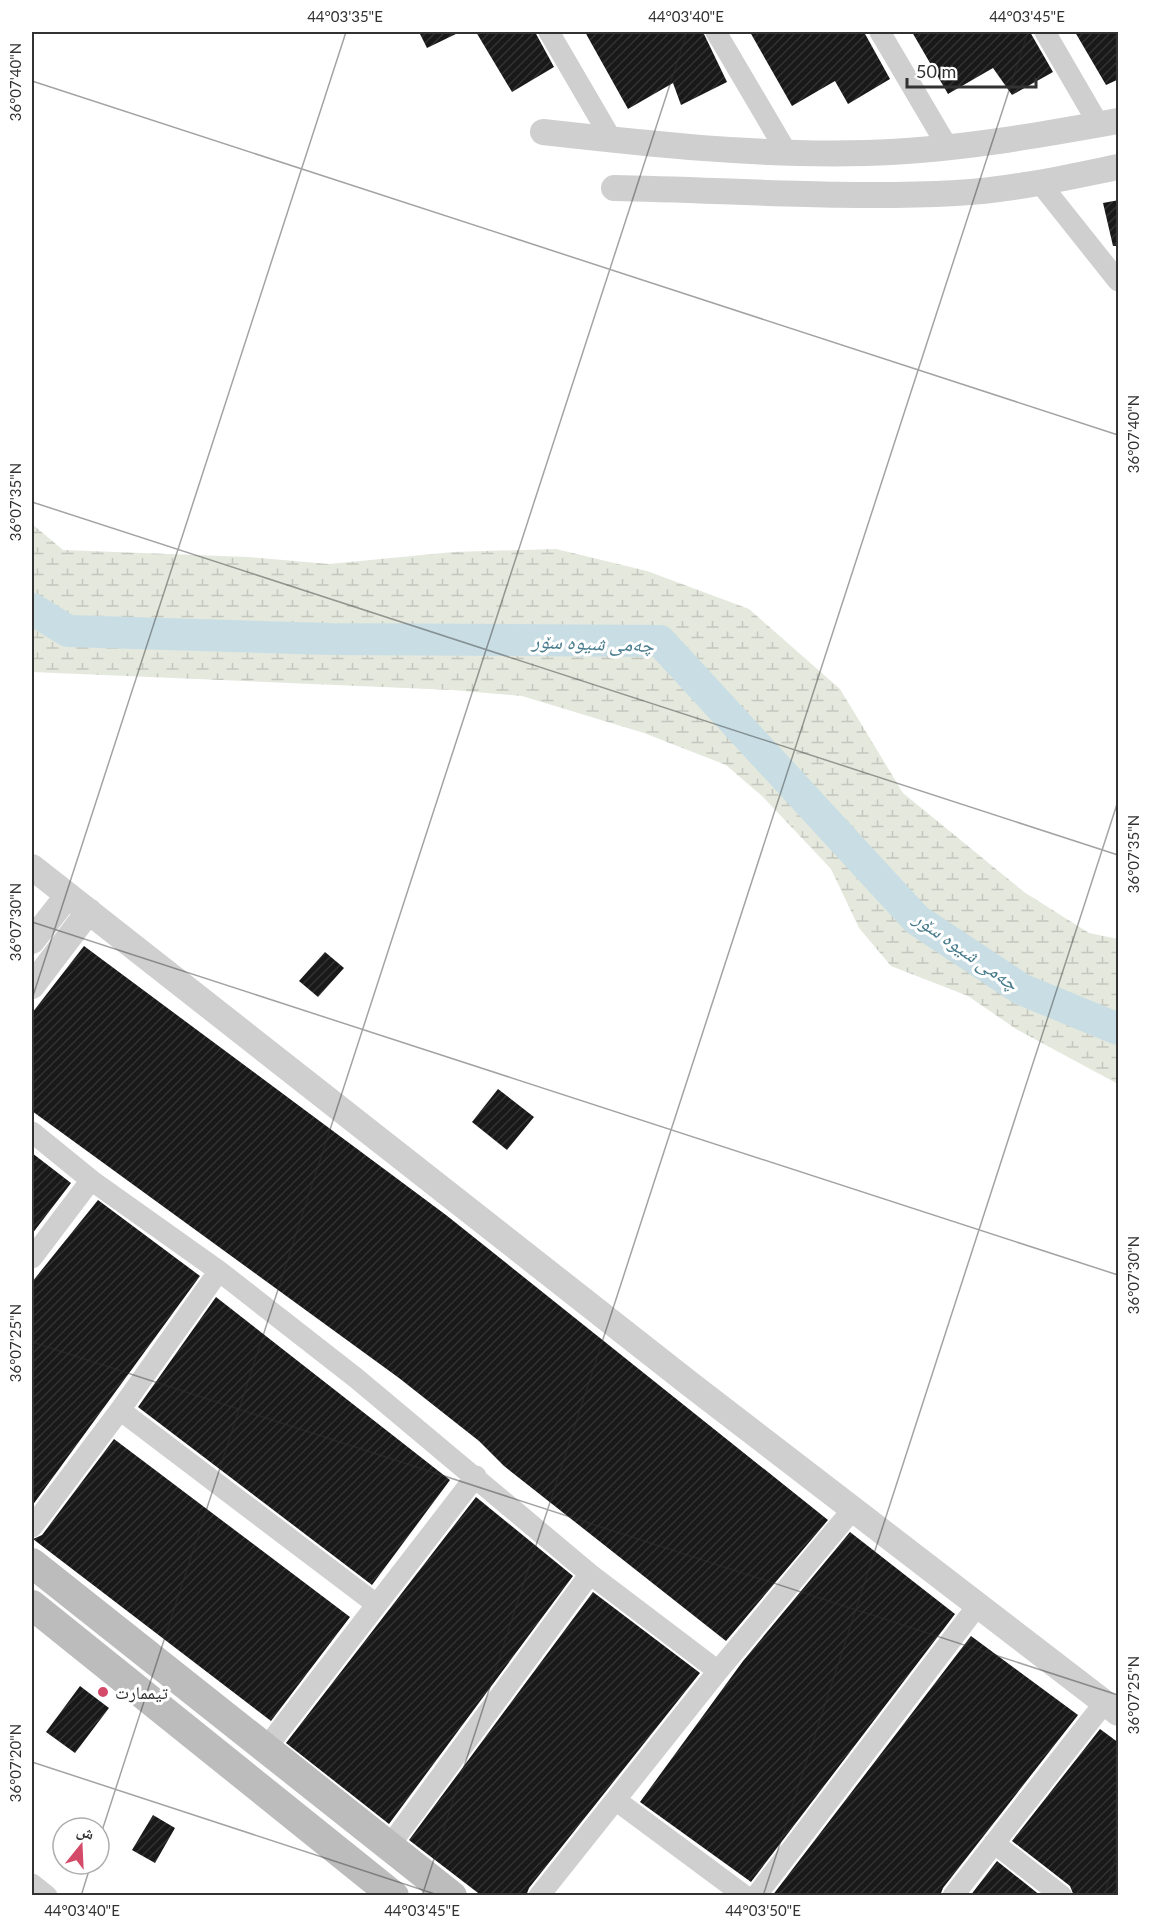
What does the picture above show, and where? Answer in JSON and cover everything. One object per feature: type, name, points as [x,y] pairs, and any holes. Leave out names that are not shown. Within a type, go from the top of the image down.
[{"type":"main road","points":[[32,1563],[452,1896]]},
{"type":"main road","points":[[32,1605],[394,1896]]},
{"type":"street","points":[[549,32],[612,140]]},
{"type":"street","points":[[716,32],[786,151]]},
{"type":"street","points":[[880,32],[947,146]]},
{"type":"street","points":[[543,132],[681,147],[865,153],[1029,138],[1109,123],[1045,32]]},
{"type":"street","points":[[681,147],[684,189]]},
{"type":"street","points":[[614,188],[856,196],[958,193],[1040,183],[1119,167]]},
{"type":"street","points":[[1040,183],[1119,281]]},
{"type":"street","points":[[32,867],[853,1509],[1112,1707],[994,1843],[953,1896]]},
{"type":"street","points":[[32,941],[68,895]]},
{"type":"street","points":[[32,986],[90,911]]},
{"type":"street","points":[[32,1132],[91,1180],[219,1271],[356,1377],[590,1574],[718,1671]]},
{"type":"street","points":[[32,1258],[91,1180]]},
{"type":"street","points":[[32,1527],[120,1410],[219,1271]]},
{"type":"street","points":[[120,1410],[376,1604]]},
{"type":"street","points":[[266,1748],[476,1476]]},
{"type":"street","points":[[539,1896],[718,1671],[853,1509]]},
{"type":"street","points":[[390,1845],[590,1574]]},
{"type":"street","points":[[756,1896],[978,1605]]},
{"type":"street","points":[[617,1800],[745,1896]]},
{"type":"street","points":[[994,1843],[1062,1896]]},
{"type":"street","points":[[32,1884],[47,1896]]},
{"type":"green space","points":[[32,524],[63,550],[248,557],[329,564],[453,552],[556,549],[647,571],[749,609],[840,689],[903,793],[1024,892],[1089,933],[1118,939],[1118,1084],[1016,1029],[968,996],[891,966],[859,928],[831,869],[763,797],[726,765],[644,733],[522,696],[452,690],[32,672]]},
{"type":"building","points":[[419,32],[460,32],[427,48]]},
{"type":"building","points":[[476,32],[535,32],[554,67],[512,92]]},
{"type":"building","points":[[585,32],[703,32],[727,82],[681,105],[673,83],[628,109]]},
{"type":"building","points":[[750,32],[864,32],[890,79],[848,104],[835,81],[792,106]]},
{"type":"building","points":[[912,32],[1030,32],[1053,72],[1012,95],[993,68],[948,94]]},
{"type":"building","points":[[1075,32],[1119,32],[1119,79],[1106,85]]},
{"type":"building","points":[[1119,200],[1119,246],[1113,246],[1103,203]]},
{"type":"building","points":[[84,946],[446,1215],[828,1520],[726,1641],[504,1466],[479,1441],[399,1378],[32,1111],[32,1013]]},
{"type":"building","points":[[325,952],[344,968],[318,997],[299,981]]},
{"type":"building","points":[[498,1089],[534,1117],[507,1150],[472,1122]]},
{"type":"building","points":[[32,1153],[71,1183],[32,1234]]},
{"type":"building","points":[[98,1200],[200,1276],[32,1506],[32,1282]]},
{"type":"building","points":[[216,1297],[450,1480],[372,1585],[138,1407]]},
{"type":"building","points":[[114,1439],[350,1617],[271,1721],[33,1539],[42,1535]]},
{"type":"building","points":[[476,1497],[573,1576],[389,1824],[286,1743]]},
{"type":"building","points":[[850,1532],[955,1614],[751,1882],[640,1802],[743,1661]]},
{"type":"building","points":[[593,1592],[700,1673],[529,1888],[526,1896],[482,1896],[409,1840]]},
{"type":"building","points":[[971,1636],[1078,1715],[943,1888],[940,1896],[772,1896]]},
{"type":"building","points":[[80,1686],[109,1708],[75,1753],[46,1732]]},
{"type":"building","points":[[1100,1729],[1119,1743],[1119,1896],[1074,1896],[1070,1886],[1012,1841]]},
{"type":"building","points":[[153,1815],[175,1828],[155,1863],[132,1850]]},
{"type":"building","points":[[997,1861],[1041,1896],[970,1896]]},
{"type":"waterway","name":"چەمی شیوە سۆر","points":[[32,609],[68,631],[329,639],[660,641],[917,920],[1021,989],[1118,1029]]},
{"type":"place","name":"تیممارت","points":[[103,1692]]}]
